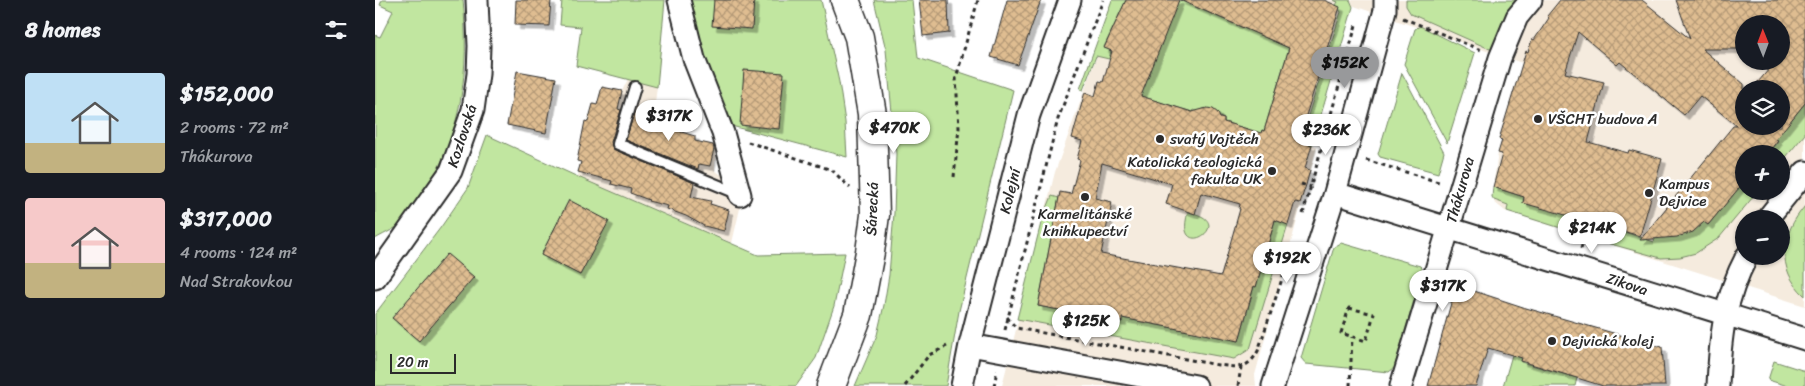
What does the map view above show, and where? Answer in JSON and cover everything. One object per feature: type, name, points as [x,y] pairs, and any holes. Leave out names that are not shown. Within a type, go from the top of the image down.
[{"type":"street","name":"Kozlovská","points":[[375,278],[451,171],[473,110],[478,74],[477,0]]},
{"type":"street","points":[[679,0],[695,59],[723,133],[740,194]]},
{"type":"street","name":"Šárecká","points":[[831,386],[858,315],[875,215],[871,114],[859,37],[845,0]]},
{"type":"street","name":"Kolejní","points":[[962,386],[970,345],[1029,115],[1070,0]]},
{"type":"street","name":"Thákurova","points":[[1401,386],[1501,58],[1517,17],[1531,0]]},
{"type":"street","points":[[1273,386],[1335,193],[1385,5]]},
{"type":"street","points":[[1774,210],[1805,172]]},
{"type":"street","name":"Zikova","points":[[1335,193],[1805,339]]},
{"type":"street","points":[[1718,386],[1719,355],[1724,314],[1742,265]]},
{"type":"street","points":[[970,345],[1196,386]]},
{"type":"lane","points":[[635,87],[618,144],[740,194]]},
{"type":"path","points":[[954,177],[959,128],[956,78],[978,0]]},
{"type":"path","points":[[1103,0],[1058,119],[1007,317],[1016,328],[1218,365],[1241,367],[1253,362],[1259,351],[1291,252]]},
{"type":"path","points":[[1385,5],[1501,58]]},
{"type":"path","points":[[1302,218],[1358,18]]},
{"type":"path","points":[[723,133],[832,170],[852,191]]},
{"type":"path","points":[[1322,148],[1461,188]]},
{"type":"path","points":[[1301,184],[1311,187]]},
{"type":"path","points":[[1584,237],[1589,220]]},
{"type":"path","points":[[1349,308],[1374,314],[1366,341],[1352,336],[1341,333],[1349,308]]},
{"type":"path","points":[[1350,386],[1352,336]]},
{"type":"path","points":[[905,386],[929,355],[949,345],[970,345]]},
{"type":"path","points":[[1238,386],[1241,367]]},
{"type":"shaded area","name":"Kampus Dejvice","points":[[1117,0],[1805,0],[1805,306],[1505,211],[1494,202],[1493,187],[1502,140],[1499,139],[1522,63],[1351,5],[1312,144],[1317,147],[1255,375],[1256,386],[1002,386],[1055,172]]},
{"type":"shaded area","points":[[628,79],[657,87],[653,118],[659,123],[677,128],[678,132],[696,141],[715,145],[715,171],[745,187],[732,243],[578,177],[585,121],[589,122],[597,105],[602,87],[622,91]]},
{"type":"green space","points":[[382,0],[463,0],[465,51],[464,76],[455,125],[437,171],[410,216],[400,225],[375,239],[375,35],[380,37],[393,11],[380,5]]},
{"type":"green space","points":[[562,0],[665,0],[657,87],[576,66],[581,27],[560,25]]},
{"type":"green space","points":[[688,0],[821,0],[839,82],[845,122],[847,157],[724,124]]},
{"type":"green space","points":[[874,0],[912,0],[918,58],[1013,90],[959,311],[946,386],[855,386],[877,335],[884,305],[889,275],[894,213],[896,154],[886,50]]},
{"type":"green space","points":[[1112,0],[1126,0],[1104,47],[1111,51],[1109,59],[1096,56],[1083,90],[1080,89]]},
{"type":"green space","points":[[1179,0],[1289,48],[1264,131],[1262,130],[1257,146],[1247,129],[1224,122],[1224,119],[1212,110],[1206,108],[1198,112],[1193,110],[1192,112],[1124,91]]},
{"type":"green space","points":[[1333,0],[1350,0],[1353,7],[1312,145],[1300,141],[1341,12],[1336,5],[1338,2]]},
{"type":"green space","points":[[1406,0],[1520,0],[1492,50],[1411,14],[1406,6]]},
{"type":"green space","points":[[1420,26],[1475,53],[1447,143],[1404,64],[1415,29]]},
{"type":"green space","points":[[1402,73],[1444,152],[1438,173],[1380,157],[1378,154]]},
{"type":"green space","points":[[1805,103],[1805,134],[1790,152],[1790,145],[1775,145],[1778,141],[1774,137],[1776,135],[1790,135],[1790,122]]},
{"type":"green space","points":[[487,135],[578,177],[758,255],[845,253],[834,306],[816,358],[796,386],[375,386],[375,314],[468,188]],"holes":[[[569,200],[608,221],[580,275],[541,255]]]},
{"type":"green space","points":[[1493,187],[1524,197],[1523,203],[1571,215],[1567,230],[1507,211],[1508,205],[1494,200],[1492,197]]},
{"type":"green space","points":[[1735,193],[1735,200],[1751,200],[1742,210],[1735,210],[1735,219],[1719,238],[1696,253],[1680,257],[1661,258],[1600,241],[1604,225],[1654,242],[1656,236],[1676,237],[1688,233],[1704,222],[1708,225]]},
{"type":"green space","points":[[1052,196],[1059,198],[1038,306],[1121,322],[1122,318],[1239,341],[1275,220],[1288,225],[1250,349],[1234,359],[1017,319],[1041,223]]},
{"type":"green space","points":[[1805,206],[1805,296],[1795,285],[1786,265],[1790,265],[1790,231]]},
{"type":"green space","points":[[1188,212],[1203,217],[1208,223],[1208,229],[1205,234],[1193,238],[1188,235],[1186,226]]},
{"type":"green space","points":[[1341,243],[1422,268],[1394,368],[1389,372],[1306,364],[1301,358],[1334,247]]},
{"type":"green space","points":[[1512,355],[1522,358],[1521,362],[1577,378],[1575,386],[1503,386]]},
{"type":"green space","points":[[1774,361],[1805,371],[1805,386],[1788,386],[1768,380]]},
{"type":"building","points":[[516,0],[551,0],[549,26],[515,25]]},
{"type":"building","points":[[714,0],[754,0],[752,29],[712,26]]},
{"type":"building","points":[[919,0],[948,0],[949,33],[923,36]]},
{"type":"building","points":[[1007,0],[1041,0],[1018,65],[991,57]]},
{"type":"building","name":"Katolická teologická fakulta UK","points":[[1126,0],[1179,0],[1141,96],[1192,112],[1207,108],[1213,109],[1220,118],[1224,119],[1224,122],[1261,133],[1262,130],[1264,131],[1289,48],[1180,0],[1324,0],[1340,7],[1298,141],[1312,145],[1305,168],[1310,170],[1306,185],[1300,203],[1295,202],[1288,225],[1275,220],[1239,341],[1122,318],[1122,322],[1038,306],[1060,192],[1071,194],[1080,160],[1077,159],[1082,141],[1072,138],[1085,92],[1095,96],[1099,81],[1103,82],[1112,51],[1104,48]],"holes":[[[1102,163],[1172,184],[1166,204],[1195,214],[1201,193],[1240,204],[1221,276],[1101,254],[1112,202],[1095,198]]]},
{"type":"building","name":"VŠCHT budova A","points":[[1560,0],[1642,0],[1690,39],[1676,0],[1805,0],[1805,103],[1790,122],[1790,80],[1760,80],[1768,70],[1790,70],[1790,15],[1735,15],[1735,49],[1702,49],[1739,80],[1735,80],[1735,124],[1700,96],[1684,115],[1620,62],[1617,65],[1578,32],[1565,73],[1604,82],[1588,142],[1628,153],[1629,150],[1662,159],[1640,236],[1523,203],[1524,197],[1493,187],[1502,154],[1498,153],[1502,140],[1499,139],[1526,51],[1528,52],[1532,39],[1534,40],[1549,18],[1547,16]]},
{"type":"building","points":[[744,70],[784,73],[779,129],[740,125]]},
{"type":"building","points":[[517,71],[556,78],[546,133],[507,125]]},
{"type":"building","points":[[602,87],[622,91],[618,109],[621,110],[611,142],[613,149],[694,183],[691,197],[711,201],[710,204],[729,210],[724,231],[704,226],[686,216],[667,209],[668,206],[648,201],[630,193],[631,189],[611,184],[612,181],[578,172],[581,162],[577,161],[585,121],[588,122],[593,104],[597,105]]},
{"type":"building","points":[[634,113],[660,119],[659,123],[678,128],[678,131],[695,136],[695,141],[713,145],[714,149],[710,166],[699,164],[698,169],[626,140]]},
{"type":"building","name":"VŠCHT budova A","points":[[1733,126],[1735,126],[1735,135],[1779,135],[1776,139],[1778,140],[1774,145],[1735,145],[1735,193],[1708,225],[1704,222],[1693,232],[1677,237],[1640,240]]},
{"type":"building","points":[[569,200],[609,221],[580,275],[541,255]]},
{"type":"building","points":[[447,254],[474,277],[419,341],[392,318]]},
{"type":"building","points":[[1456,285],[1526,308],[1662,347],[1665,386],[1603,386],[1521,361],[1522,358],[1488,348],[1476,386],[1428,386]]},
{"type":"place","name":"VŠCHT budova A","points":[[1538,119]]},
{"type":"place","name":"svatý Vojtěch","points":[[1160,139]]},
{"type":"place","name":"Katolická teologická fakulta UK","points":[[1272,171]]},
{"type":"place","name":"Kampus Dejvice","points":[[1649,193]]},
{"type":"place","name":"Karmelitánské knihkupectví","points":[[1085,197]]},
{"type":"place","name":"Dejvická kolej","points":[[1552,341]]}]
